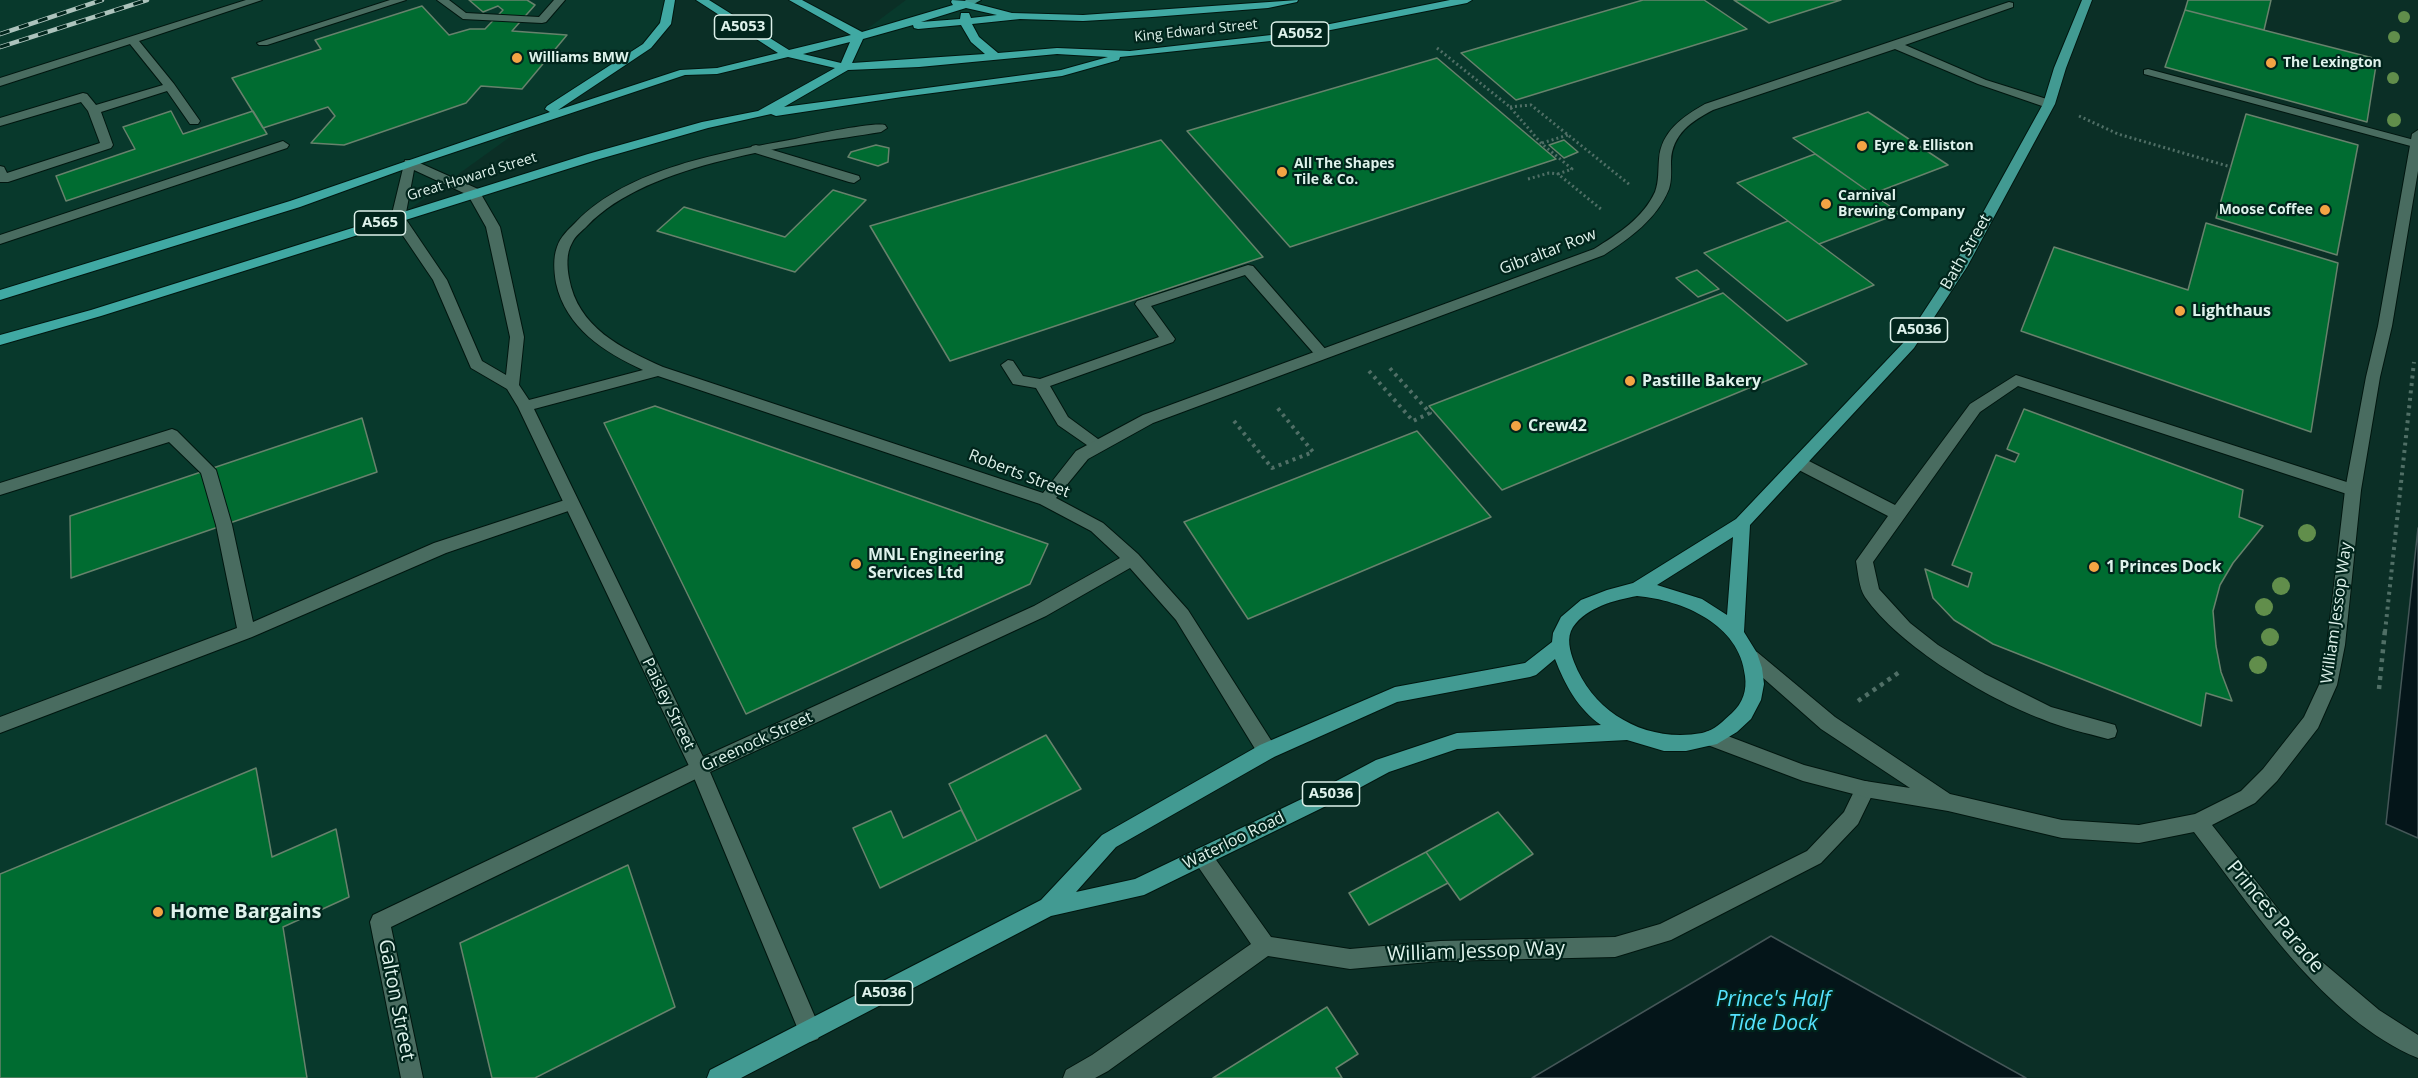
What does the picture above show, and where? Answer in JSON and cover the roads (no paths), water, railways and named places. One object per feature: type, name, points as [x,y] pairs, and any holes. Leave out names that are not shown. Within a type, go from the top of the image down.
[{"type":"highway","points":[[528,124],[647,46],[665,24],[670,0]]},
{"type":"highway","name":"A5053","points":[[701,0],[786,53]]},
{"type":"highway","points":[[794,0],[859,35],[845,67]]},
{"type":"highway","points":[[946,0],[971,2],[1020,16]]},
{"type":"highway","name":"King Edward Street","points":[[893,28],[1020,16],[1083,18],[1152,14],[1268,5],[1293,0]]},
{"type":"highway","name":"King Edward Street","points":[[786,53],[845,67],[920,64],[1057,51],[1130,54],[1280,37],[1467,0]]},
{"type":"highway","points":[[971,2],[964,23],[975,39],[997,58]]},
{"type":"highway","points":[[893,28],[971,2]]},
{"type":"highway","name":"Great Howard Street","points":[[0,295],[296,204],[410,163],[684,72],[717,71],[893,28]]},
{"type":"highway","points":[[762,114],[902,93],[1062,74],[1130,54]]},
{"type":"highway","name":"Great Howard Street","points":[[0,340],[96,313],[398,218],[473,192],[695,128],[762,114],[810,89],[845,67]]},
{"type":"main road","name":"Bath Street","points":[[1637,589],[1742,523],[1909,345],[1960,267],[2049,104],[2060,68],[2087,0]]},
{"type":"main road","points":[[1735,632],[1742,523]]},
{"type":"main road","name":"A5036","points":[[1637,589],[1659,591],[1689,600],[1715,614],[1735,632],[1751,657],[1756,681],[1753,700],[1743,717],[1712,738],[1694,744],[1666,744],[1627,732],[1594,712],[1574,686],[1560,645],[1565,624],[1584,606],[1612,592],[1637,589]]},
{"type":"main road","name":"Waterloo Road","points":[[1048,906],[1108,841],[1267,751],[1395,695],[1530,670],[1560,645]]},
{"type":"main road","name":"Waterloo Road","points":[[718,1078],[1048,906],[1137,888],[1317,801],[1383,766],[1457,741],[1627,732]]},
{"type":"street","points":[[0,82],[257,0]]},
{"type":"street","points":[[264,43],[401,0]]},
{"type":"street","points":[[442,0],[463,16],[542,20],[560,0]]},
{"type":"street","name":"Gibraltar Row","points":[[1046,500],[1082,455],[1148,419],[1599,252],[1633,228],[1657,201],[1665,180],[1670,139],[1686,119],[1709,107],[2008,5]]},
{"type":"street","points":[[132,40],[170,86],[194,121]]},
{"type":"street","points":[[1895,45],[1975,79],[2049,104]]},
{"type":"street","points":[[2148,72],[2188,89],[2417,140]]},
{"type":"street","points":[[94,110],[170,86]]},
{"type":"street","points":[[0,122],[83,97],[94,110],[107,145],[3,178],[0,170]]},
{"type":"street","name":"Roberts Street","points":[[881,128],[756,149],[698,164],[627,192],[592,213],[567,238],[560,260],[562,285],[569,303],[580,321],[615,351],[658,370],[1046,500],[1097,527],[1132,559],[1182,615],[1267,751]]},
{"type":"street","name":"William Jessop Way","points":[[1712,738],[1803,773],[1865,789],[1948,802],[2062,830],[2139,834],[2198,822],[2248,796],[2270,775],[2312,722],[2328,685],[2334,655],[2354,490],[2417,140]]},
{"type":"street","points":[[0,240],[283,144]]},
{"type":"street","points":[[756,149],[854,179]]},
{"type":"street","points":[[398,218],[410,163],[473,192],[493,227],[517,337],[512,385]]},
{"type":"street","name":"Paisley Street","points":[[398,218],[440,280],[476,364],[512,385],[525,406],[699,768],[810,1031]]},
{"type":"street","points":[[1008,365],[1018,380],[1041,384],[1168,339],[1142,304],[1248,269],[1322,354]]},
{"type":"street","points":[[525,406],[658,370]]},
{"type":"street","points":[[2108,731],[2046,713],[1979,679],[1932,650],[1904,628],[1871,592],[1864,561],[1975,408],[2016,380],[2354,490]]},
{"type":"street","points":[[1041,384],[1063,422],[1097,446]]},
{"type":"street","points":[[0,489],[172,435],[208,470],[224,525],[246,632]]},
{"type":"street","points":[[1799,463],[1898,514]]},
{"type":"street","points":[[0,725],[246,632],[440,548],[571,504]]},
{"type":"street","name":"Greenock Street","points":[[380,922],[699,768],[1040,611],[1132,559]]},
{"type":"street","name":"William Jessop Way","points":[[1751,657],[1828,723],[1948,802]]},
{"type":"street","name":"William Jessop Way","points":[[1265,946],[1350,959],[1440,951],[1615,948],[1664,933],[1814,857],[1851,818],[1865,789]]},
{"type":"street","name":"Princes Parade","points":[[2198,822],[2307,962],[2371,1018],[2418,1047]]},
{"type":"street","points":[[1074,1078],[1100,1063],[1265,946],[1202,856]]},
{"type":"street","name":"Galton Street","points":[[380,922],[412,1078]]},
{"type":"water","points":[[2418,528],[2418,838],[2386,824]]},
{"type":"water","name":"Prince's Half Tide Dock","points":[[1771,936],[2026,1078],[1532,1078]]},
{"type":"railway","points":[[0,34],[102,0]]},
{"type":"railway","points":[[0,47],[147,0]]},
{"type":"place","name":"Williams BMW","points":[[517,58]]},
{"type":"place","name":"The Lexington","points":[[2271,63]]},
{"type":"place","name":"Eyre & Elliston","points":[[1862,146]]},
{"type":"place","name":"All The Shapes Tile & Co.","points":[[1282,172]]},
{"type":"place","name":"Carnival Brewing Company","points":[[1826,204]]},
{"type":"place","name":"Moose Coffee","points":[[2325,210]]},
{"type":"place","name":"Lighthaus","points":[[2180,311]]},
{"type":"place","name":"Pastille Bakery","points":[[1630,381]]},
{"type":"place","name":"Crew42","points":[[1516,426]]},
{"type":"place","name":"MNL Engineering Services Ltd","points":[[856,564]]},
{"type":"place","name":"1 Princes Dock","points":[[2094,567]]},
{"type":"place","name":"Home Bargains","points":[[158,912]]}]
